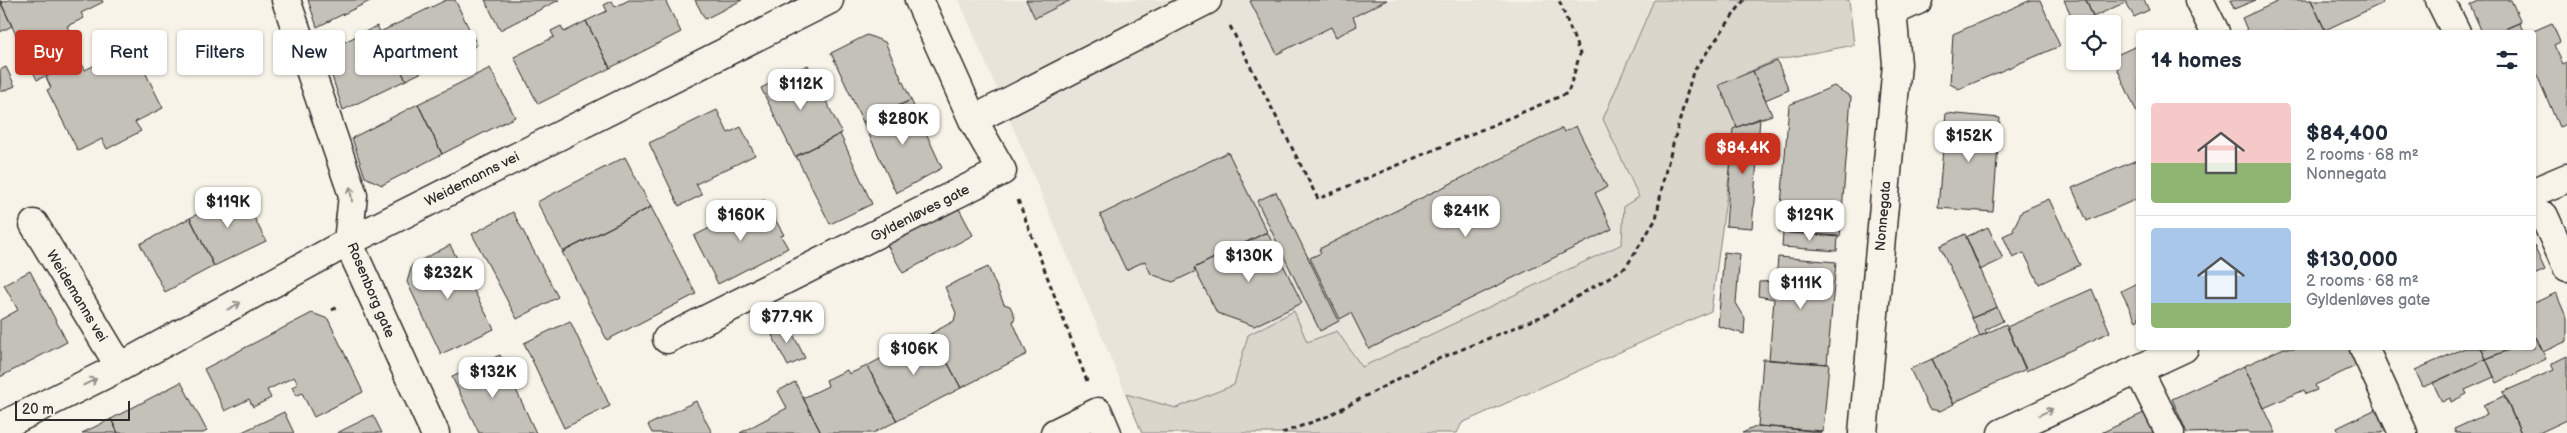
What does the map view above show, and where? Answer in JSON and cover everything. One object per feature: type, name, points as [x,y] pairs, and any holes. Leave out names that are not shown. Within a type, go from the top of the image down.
[{"type":"street","name":"Rosenborg gate","points":[[286,0],[353,195],[348,242],[435,433]]},
{"type":"street","name":"Weidemanns vei","points":[[0,428],[120,367],[348,242],[829,0]]},
{"type":"street","points":[[919,0],[973,120],[1002,171]]},
{"type":"street","points":[[1892,6],[1918,0]]},
{"type":"street","points":[[2200,0],[2214,30]]},
{"type":"street","points":[[2441,2],[2455,30]]},
{"type":"street","name":"Nonnegata","points":[[1864,433],[1897,64],[1892,6]]},
{"type":"street","points":[[973,120],[1216,9]]},
{"type":"street","name":"Gyldenløves gate","points":[[667,339],[1002,171]]},
{"type":"street","points":[[2567,178],[2537,197],[2567,268]]},
{"type":"street","name":"Weidemanns vei","points":[[34,224],[120,367]]},
{"type":"street","points":[[2002,433],[2179,350]]},
{"type":"street","points":[[2365,350],[2403,433]]},
{"type":"street","points":[[2138,368],[2170,433]]},
{"type":"street","points":[[1055,433],[1103,422]]},
{"type":"path","points":[[1216,9],[1318,199],[1568,93],[1580,54],[1559,0]]},
{"type":"path","points":[[1282,433],[1326,417],[1426,364],[1550,313],[1626,267],[1656,219],[1664,177],[1693,72],[1744,0]]},
{"type":"path","points":[[1002,171],[1020,202],[1103,422]]},
{"type":"shaded area","points":[[959,0],[1654,0],[1603,119],[1639,198],[1624,206],[1622,244],[1362,368],[1337,331],[1307,342],[1294,311],[1248,335],[1234,385],[1176,408],[1126,394]]},
{"type":"shaded area","points":[[1654,0],[1849,0],[1854,45],[1776,60],[1746,73],[1752,101],[1737,118],[1711,311],[1462,423],[1457,433],[1142,433],[1126,394],[1176,408],[1234,385],[1248,335],[1294,311],[1307,342],[1337,331],[1362,367],[1622,244],[1624,206],[1639,197],[1603,119]]},
{"type":"building","points":[[0,0],[12,26],[0,32]]},
{"type":"building","points":[[9,0],[102,0],[103,2],[81,13],[84,18],[67,26],[69,30],[15,30],[15,33],[1,3]]},
{"type":"building","points":[[308,0],[372,0],[317,27]]},
{"type":"building","points":[[446,0],[455,0],[470,30],[384,30]]},
{"type":"building","points":[[485,0],[559,0],[500,30]]},
{"type":"building","points":[[629,0],[665,0],[681,32],[610,68],[586,21],[607,11],[604,5],[612,1],[615,7]]},
{"type":"building","points":[[695,0],[742,0],[705,19]]},
{"type":"building","points":[[1026,0],[1071,0],[1035,18]]},
{"type":"building","points":[[1387,0],[1353,17],[1357,26],[1336,37],[1331,27],[1277,54],[1250,1]]},
{"type":"building","points":[[2031,0],[2040,0],[2060,46],[1959,89],[1950,84],[1953,34]]},
{"type":"building","points":[[2064,0],[2086,0],[2092,15],[2071,15]]},
{"type":"building","points":[[2086,0],[2144,0],[2149,10],[2134,17],[2126,2],[2097,15],[2092,15]]},
{"type":"building","points":[[2230,0],[2256,0],[2234,9]]},
{"type":"building","points":[[2281,0],[2311,0],[2325,30],[2247,30],[2242,18]]},
{"type":"building","points":[[2311,0],[2381,0],[2383,3],[2325,30]]},
{"type":"building","points":[[2481,0],[2511,0],[2521,22],[2503,30],[2481,30],[2470,5]]},
{"type":"building","points":[[586,21],[610,68],[538,104],[514,57],[554,37],[551,31],[561,26],[564,32]]},
{"type":"building","points":[[2519,23],[2523,30],[2503,30]]},
{"type":"building","points":[[2552,23],[2560,42],[2554,45],[2563,64],[2567,62],[2567,124],[2559,127],[2536,73],[2536,30]]},
{"type":"building","points":[[377,26],[379,30],[369,30]]},
{"type":"building","points":[[867,35],[885,42],[911,100],[863,122],[831,53]]},
{"type":"building","points":[[355,37],[355,75],[403,75],[406,80],[343,110],[332,75],[345,75],[345,42]]},
{"type":"building","points":[[2136,46],[2136,111],[2118,70],[2121,70],[2121,53]]},
{"type":"building","points":[[1777,61],[1789,90],[1765,100],[1753,71]]},
{"type":"building","points":[[82,64],[85,70],[92,67],[92,75],[146,75],[163,108],[135,122],[141,131],[107,149],[102,139],[78,151],[47,90],[51,88],[46,77],[50,75],[82,75]]},
{"type":"building","points":[[808,65],[842,133],[795,157],[761,88]]},
{"type":"building","points":[[6,67],[15,86],[1,92],[0,70]]},
{"type":"building","points":[[490,68],[515,117],[442,154],[418,104]]},
{"type":"building","points":[[1753,71],[1772,115],[1737,127],[1719,85]]},
{"type":"building","points":[[35,75],[47,75],[37,80]]},
{"type":"building","points":[[403,75],[416,75],[406,80]]},
{"type":"building","points":[[1834,86],[1851,97],[1840,237],[1779,232],[1789,105]]},
{"type":"building","points":[[911,100],[942,168],[896,193],[863,122]]},
{"type":"building","points":[[418,104],[442,154],[382,185],[365,177],[352,138]]},
{"type":"building","points":[[717,110],[728,133],[741,127],[755,155],[696,184],[702,195],[679,206],[649,143]]},
{"type":"building","points":[[1946,113],[2000,118],[1993,212],[1938,208]]},
{"type":"building","points":[[1760,118],[1752,228],[1726,226],[1733,129]]},
{"type":"building","points":[[1576,126],[1607,187],[1595,193],[1612,229],[1369,349],[1351,313],[1340,319],[1310,258],[1321,253],[1319,249],[1562,128],[1564,132]]},
{"type":"building","points":[[840,134],[872,204],[830,224],[796,156]]},
{"type":"building","points":[[1228,152],[1267,232],[1194,268],[1196,271],[1173,282],[1151,274],[1145,261],[1126,270],[1100,215]]},
{"type":"building","points":[[625,157],[651,207],[563,252],[537,202]]},
{"type":"building","points":[[2136,160],[2136,199],[2087,221],[2072,188]]},
{"type":"building","points":[[241,192],[266,241],[214,266],[190,218]]},
{"type":"building","points":[[1276,192],[1339,321],[1320,331],[1257,201]]},
{"type":"building","points":[[2049,199],[2080,265],[2039,284],[2024,253],[2013,258],[2003,236],[2014,231],[2013,229],[2022,211]]},
{"type":"building","points":[[764,200],[784,235],[781,236],[788,248],[718,284],[694,236]]},
{"type":"building","points":[[957,205],[973,235],[903,273],[886,243]]},
{"type":"building","points":[[651,207],[696,294],[607,340],[562,252]]},
{"type":"building","points":[[513,212],[558,297],[517,319],[472,234]]},
{"type":"building","points":[[190,218],[214,266],[165,292],[140,244]]},
{"type":"building","points":[[1988,227],[2003,259],[1980,270],[1966,237]]},
{"type":"building","points":[[1267,232],[1302,303],[1254,326],[1217,313],[1194,268]]},
{"type":"building","points":[[1783,232],[1838,236],[1837,251],[1782,247]]},
{"type":"building","points":[[1965,234],[1997,307],[1972,318],[1940,246]]},
{"type":"building","points":[[450,245],[494,329],[441,354],[407,282],[412,265]]},
{"type":"building","points":[[2536,250],[2545,270],[2536,274]]},
{"type":"building","points":[[1724,252],[1740,254],[1736,303],[1745,318],[1744,334],[1718,326]]},
{"type":"building","points":[[1778,257],[1836,262],[1827,364],[1769,360],[1774,299],[1758,296],[1759,282],[1776,281]]},
{"type":"building","points":[[988,267],[1004,304],[1010,306],[1015,317],[1013,322],[1027,354],[961,388],[932,333],[954,321],[956,313],[945,287]]},
{"type":"building","points":[[30,271],[67,342],[0,377],[0,320],[18,310],[4,285]]},
{"type":"building","points":[[2136,284],[2136,321],[2121,291]]},
{"type":"building","points":[[2092,289],[2110,332],[2026,371],[2007,327]]},
{"type":"building","points":[[2556,293],[2567,319],[2567,341],[2543,352],[2536,337],[2536,302]]},
{"type":"building","points":[[1997,307],[2003,321],[1985,330],[1987,333],[1980,336],[1972,318]]},
{"type":"building","points":[[312,313],[328,319],[363,392],[314,417],[302,393],[296,396],[292,387],[298,384],[294,377],[267,390],[271,398],[253,407],[249,399],[225,411],[204,369]]},
{"type":"building","points":[[570,321],[610,406],[564,428],[524,343]]},
{"type":"building","points":[[787,322],[805,358],[788,366],[770,331]]},
{"type":"building","points":[[2006,324],[2026,369],[1953,403],[1932,359]]},
{"type":"building","points":[[932,333],[961,388],[897,421],[867,366],[893,352],[891,347],[910,338],[913,342]]},
{"type":"building","points":[[2536,337],[2546,359],[2497,383],[2486,359],[2508,350],[2536,350]]},
{"type":"building","points":[[2280,350],[2351,350],[2358,365],[2315,385],[2317,390],[2306,394],[2304,390],[2264,408],[2244,366]]},
{"type":"building","points":[[2460,350],[2482,350],[2486,359],[2423,387],[2415,370]]},
{"type":"building","points":[[2482,350],[2508,350],[2486,359]]},
{"type":"building","points":[[500,355],[536,433],[479,433],[452,377]]},
{"type":"building","points":[[2567,356],[2567,420],[2539,433],[2521,433],[2503,392],[2554,370],[2551,364]]},
{"type":"building","points":[[1763,359],[1829,364],[1823,432],[1758,426]]},
{"type":"building","points":[[1932,359],[1954,404],[1940,411],[1929,409],[1910,369]]},
{"type":"building","points":[[2486,359],[2494,377],[2465,390],[2467,394],[2451,402],[2450,398],[2442,402],[2433,383]]},
{"type":"building","points":[[867,366],[897,421],[873,433],[821,433],[803,398],[828,386],[826,380],[847,370],[849,374]]},
{"type":"building","points":[[2244,366],[2276,433],[2249,433],[2248,431],[2187,433],[2172,399]]},
{"type":"building","points":[[181,382],[207,431],[203,433],[118,433],[111,419]]},
{"type":"building","points":[[795,382],[821,433],[740,433],[787,408],[778,391]]},
{"type":"building","points":[[2504,396],[2521,433],[2456,433],[2454,429],[2487,414],[2483,405]]},
{"type":"building","points":[[696,401],[712,433],[652,433],[648,425]]},
{"type":"building","points":[[2378,408],[2389,429],[2381,433],[2339,433],[2337,428]]},
{"type":"building","points":[[2148,411],[2158,433],[2101,433]]},
{"type":"building","points":[[284,412],[294,433],[240,433]]},
{"type":"building","points":[[373,415],[382,433],[337,433]]},
{"type":"building","points":[[111,419],[118,433],[82,433]]},
{"type":"building","points":[[1758,426],[1822,431],[1822,433],[1742,433]]}]
